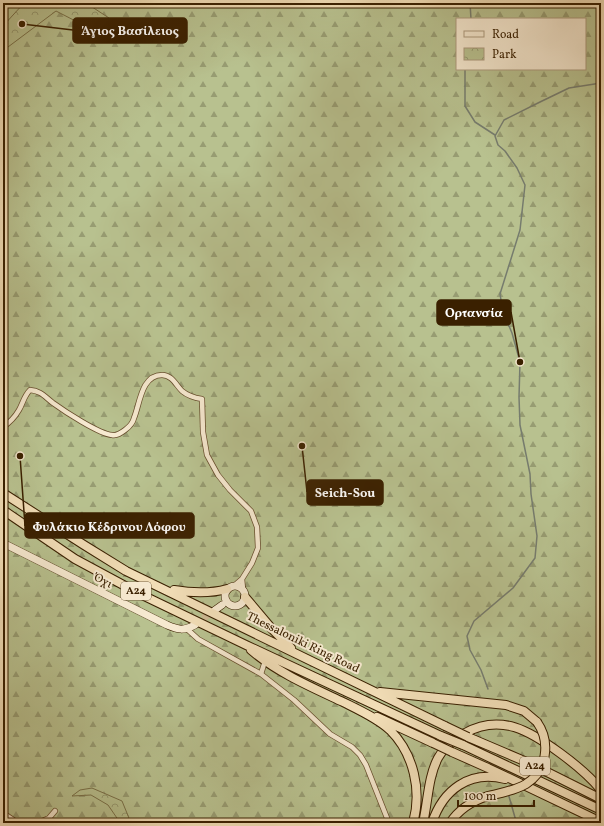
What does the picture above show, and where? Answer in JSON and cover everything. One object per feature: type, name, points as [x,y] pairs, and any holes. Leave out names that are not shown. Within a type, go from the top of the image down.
[{"type":"highway","name":"Thessaloniki Ring Road","points":[[3,493],[126,571],[165,588],[372,691],[468,737],[529,763],[601,799]]},
{"type":"highway","name":"Thessaloniki Ring Road","points":[[3,510],[75,558],[140,594],[440,736],[601,810]]},
{"type":"highway","points":[[3,516],[19,526],[30,529]]},
{"type":"highway","points":[[165,588],[193,594],[229,591]]},
{"type":"highway","points":[[244,593],[272,629],[296,653]]},
{"type":"highway","points":[[246,645],[265,661],[292,678],[359,710],[381,718],[601,822]]},
{"type":"highway","points":[[372,691],[506,705],[524,711],[537,722],[544,734],[546,746],[544,760],[537,773],[530,781],[517,788],[488,796],[466,805],[450,823]]},
{"type":"highway","points":[[359,710],[388,729],[400,743],[409,758],[414,772],[416,791],[416,808],[413,823]]},
{"type":"highway","points":[[423,823],[432,774],[439,756],[450,743],[462,734],[486,725],[494,724],[510,726],[533,735],[571,761],[601,790]]},
{"type":"highway","points":[[432,823],[443,800],[463,783],[483,777],[502,778],[514,781]]},
{"type":"main road","name":"Όχι","points":[[3,543],[167,625],[178,630],[187,629]]},
{"type":"main road","points":[[215,610],[222,605],[229,591],[240,587],[244,593],[241,604],[238,606],[222,605]]},
{"type":"main road","points":[[229,591],[228,603],[231,605]]},
{"type":"main road","points":[[187,629],[195,625]]},
{"type":"street","points":[[3,427],[19,410],[25,395],[30,390],[38,391],[91,427],[112,435],[120,434],[129,427],[134,420],[141,393],[147,383],[154,377],[162,375],[170,377],[183,392],[191,397],[202,399],[203,432],[206,455],[218,475],[230,490],[251,511],[257,527],[258,548],[252,563],[242,579],[229,591]]},
{"type":"street","points":[[242,579],[244,593]]},
{"type":"street","points":[[187,629],[198,639],[261,674],[294,700],[330,734],[352,747],[360,755],[366,765],[389,823]]},
{"type":"street","points":[[261,674],[265,661]]},
{"type":"street","points":[[38,823],[49,818],[55,810]]},
{"type":"street","points":[[3,813],[17,822]]},
{"type":"green space","points":[[3,3],[601,3],[601,823],[3,823]]},
{"type":"green space","points":[[24,3],[86,3],[109,18],[110,21],[100,31],[93,30],[56,11],[8,47],[3,46],[3,26]]},
{"type":"green space","points":[[92,788],[122,801],[131,823],[118,823],[119,821],[108,805],[91,795],[72,796],[80,790]]},
{"type":"waterway","points":[[470,3],[471,18]]},
{"type":"waterway","points":[[465,70],[465,106],[475,122],[495,135]]},
{"type":"waterway","points":[[488,689],[481,670],[470,650],[467,636],[474,621],[513,588],[535,558],[537,536],[531,494],[530,474],[520,425],[520,362],[512,333],[503,312],[500,294],[520,230],[525,185],[517,168],[505,151],[498,145],[495,136],[504,120],[569,88],[601,83]]},
{"type":"waterway","points":[[508,793],[516,821],[519,823]]},
{"type":"waterway","points":[[538,823],[556,821],[560,823]]},
{"type":"tunnel","points":[[195,625],[214,610]]},
{"type":"place","name":"Άγιος Βασίλειος","points":[[22,24]]},
{"type":"place","name":"Ορτανσία","points":[[520,362]]},
{"type":"place","name":"Seich-Sou","points":[[302,446]]},
{"type":"place","name":"Φυλάκιο Κέδρινου Λόφου","points":[[20,456]]}]
